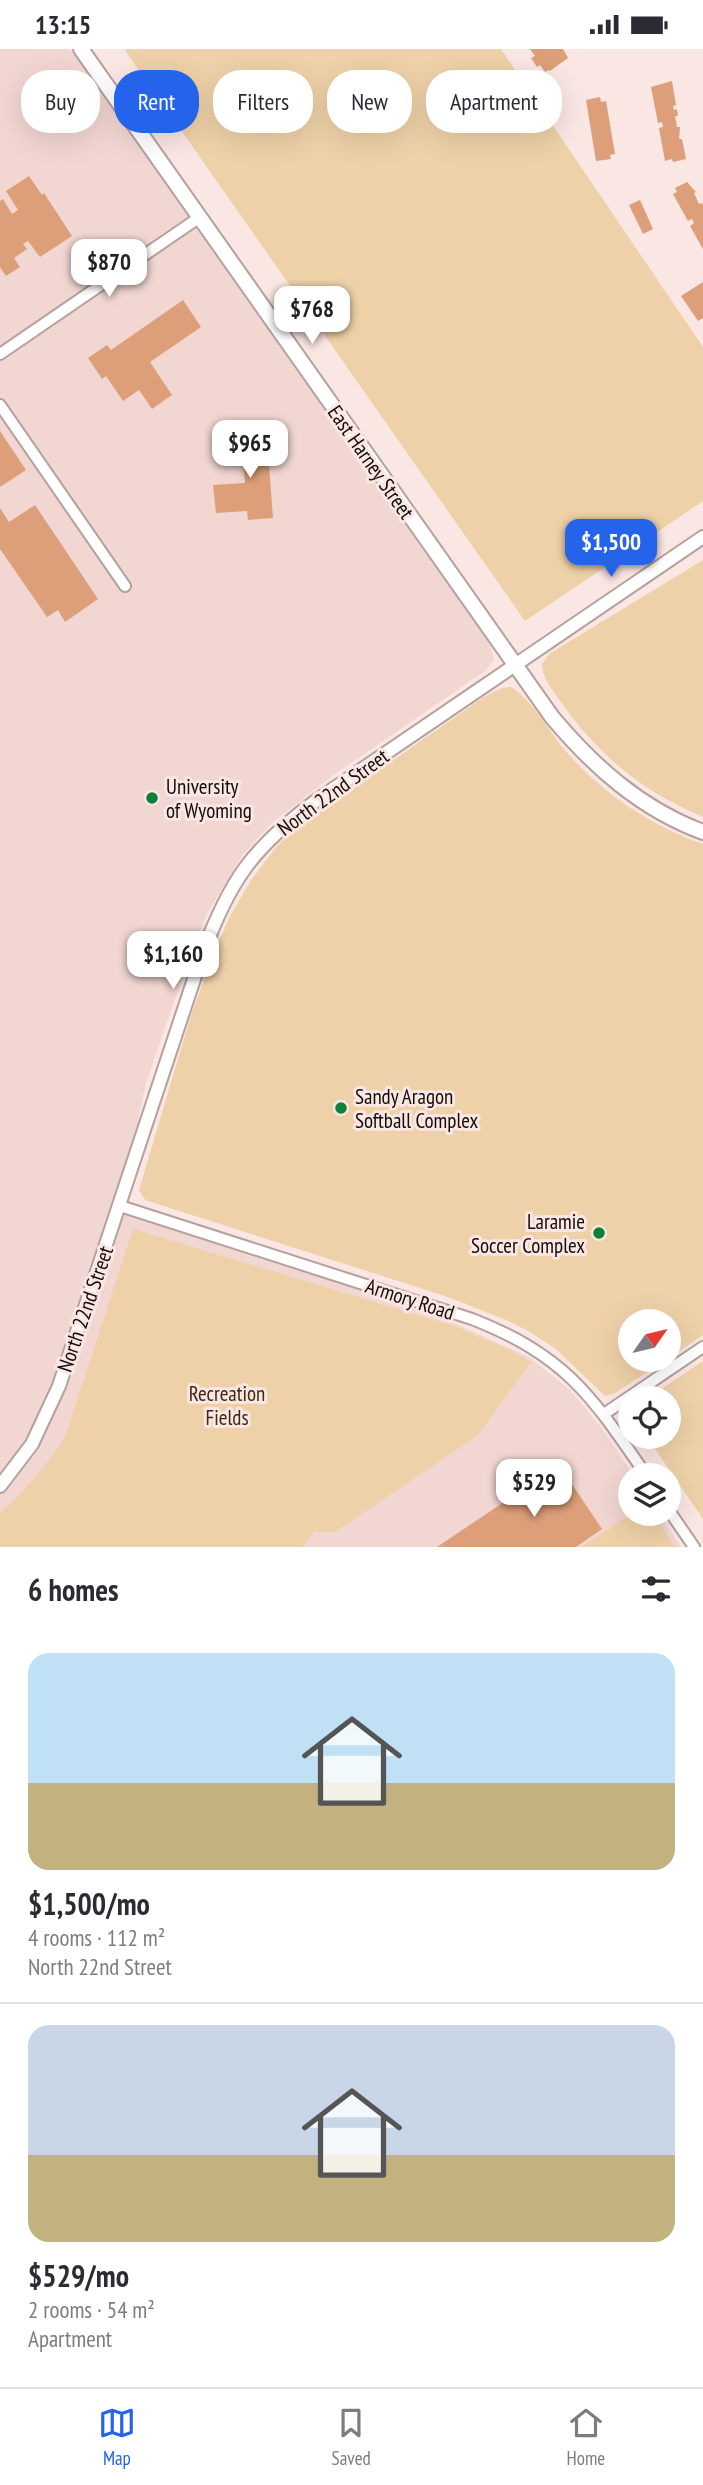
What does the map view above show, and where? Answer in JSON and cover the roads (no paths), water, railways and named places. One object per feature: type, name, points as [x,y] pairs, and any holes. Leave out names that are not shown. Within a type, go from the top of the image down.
[{"type":"main road","name":"East Harney Street","points":[[81,49],[561,727],[604,773],[634,796],[703,832]]},
{"type":"street","points":[[0,354],[200,217]]},
{"type":"street","points":[[0,405],[125,586]]},
{"type":"street","name":"North 22nd Street","points":[[0,1486],[23,1459],[49,1411],[120,1206],[202,955],[217,914],[246,865],[291,819],[703,537]]},
{"type":"street","name":"Armory Road","points":[[120,1206],[472,1319],[508,1333],[562,1368],[584,1389],[638,1463]]},
{"type":"street","points":[[604,1414],[703,1347]]},
{"type":"street","points":[[680,1526],[694,1547]]},
{"type":"place","name":"University of Wyoming","points":[[152,798]]},
{"type":"place","name":"Sandy Aragon Softball Complex","points":[[341,1108]]},
{"type":"place","name":"Laramie Soccer Complex","points":[[599,1233]]},
{"type":"park label","name":"Recreation Fields","points":[[227,1405]]}]
